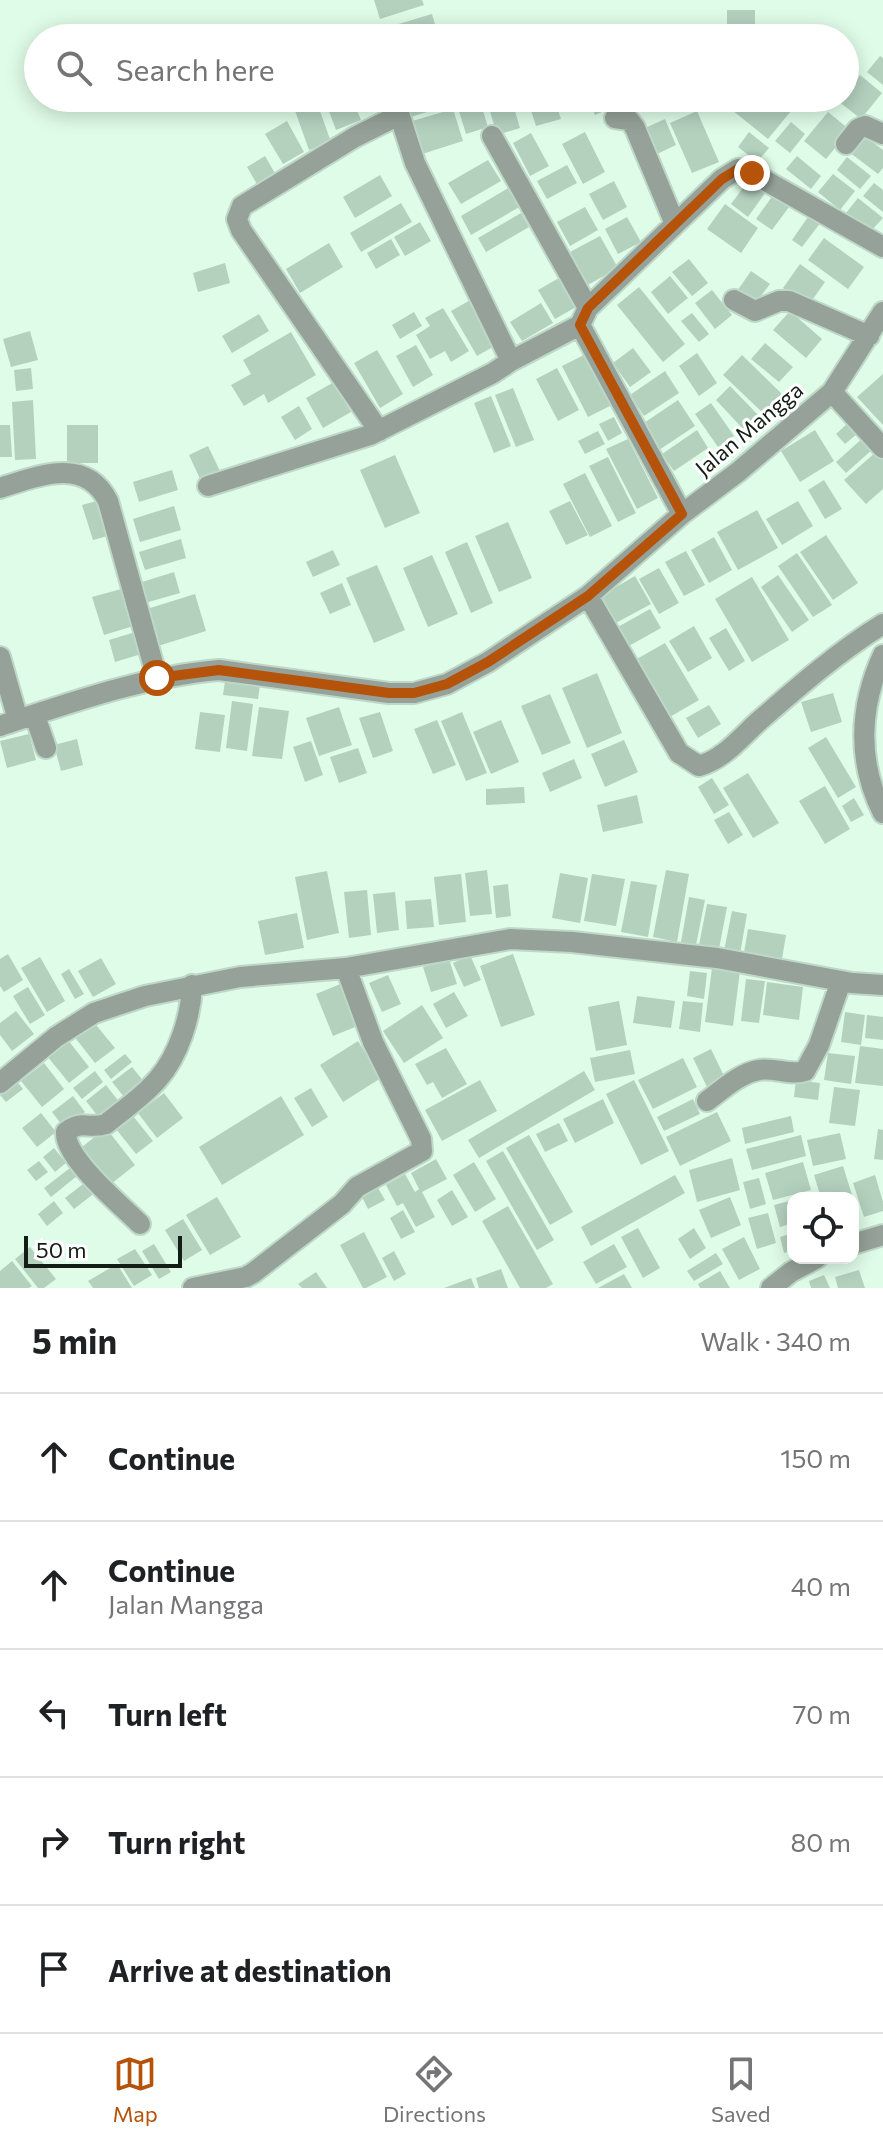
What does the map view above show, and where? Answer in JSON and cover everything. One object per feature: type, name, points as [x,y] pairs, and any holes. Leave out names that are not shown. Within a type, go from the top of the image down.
[{"type":"street","points":[[379,431],[241,230],[237,219],[242,206],[355,137],[389,112]]},
{"type":"street","points":[[399,112],[415,163],[511,361]]},
{"type":"street","points":[[615,118],[629,120],[635,128],[675,224]]},
{"type":"street","points":[[846,144],[858,129],[865,126],[883,134]]},
{"type":"street","points":[[492,136],[682,514]]},
{"type":"street","points":[[208,486],[379,431],[493,373],[584,316],[730,172],[743,169],[883,247]]},
{"type":"street","points":[[734,300],[755,311],[784,300],[814,310],[869,336]]},
{"type":"street","name":"Jalan Mangga","points":[[18,720],[157,678],[194,672],[219,670],[389,693],[414,693],[447,684],[488,662],[588,596],[682,514],[738,472],[832,392],[883,312]]},
{"type":"street","points":[[832,392],[883,448]]},
{"type":"street","points":[[0,488],[33,478],[73,472],[95,481],[102,489],[108,501],[157,678]]},
{"type":"street","points":[[588,596],[679,753],[699,766],[720,758],[805,682],[864,635],[883,624]]},
{"type":"street","points":[[883,655],[874,675],[863,747],[874,797],[883,813]]},
{"type":"street","points":[[0,657],[18,720],[46,748]]},
{"type":"street","points":[[0,1083],[56,1037],[94,1013],[145,996],[240,977],[346,968],[510,939],[572,942],[717,958],[841,981],[883,985]]},
{"type":"street","points":[[193,1288],[253,1273],[342,1204],[357,1187],[422,1151],[421,1139],[373,1042],[346,968]]},
{"type":"street","points":[[707,1101],[746,1074],[760,1070],[805,1071],[819,1045],[841,981]]},
{"type":"street","points":[[140,1224],[68,1147],[66,1132],[74,1126],[106,1124],[158,1080],[169,1065],[191,1007],[192,985]]},
{"type":"street","points":[[859,1242],[883,1235]]},
{"type":"street","points":[[771,1288],[806,1264]]},
{"type":"building","points":[[374,0],[422,0],[424,5],[380,19]]},
{"type":"building","points":[[727,10],[755,10],[755,24],[727,24]]},
{"type":"building","points":[[432,14],[435,24],[398,24]]},
{"type":"building","points":[[880,56],[883,58],[883,85],[867,72]]},
{"type":"building","points":[[859,76],[882,93],[861,119],[852,112],[859,112]]},
{"type":"building","points":[[295,112],[320,112],[331,142],[309,150]]},
{"type":"building","points":[[329,112],[358,112],[361,120],[336,130]]},
{"type":"building","points":[[405,112],[427,112],[407,118]]},
{"type":"building","points":[[443,112],[454,112],[463,141],[419,155],[409,122]]},
{"type":"building","points":[[459,112],[483,112],[488,127],[466,134]]},
{"type":"building","points":[[490,112],[515,112],[520,128],[497,135]]},
{"type":"building","points":[[532,112],[559,112],[561,119],[536,126]]},
{"type":"building","points":[[697,112],[719,162],[692,173],[670,123]]},
{"type":"building","points":[[734,112],[790,112],[768,139]]},
{"type":"building","points":[[828,112],[850,130],[826,159],[804,141]]},
{"type":"building","points":[[665,119],[676,145],[657,154],[645,128]]},
{"type":"building","points":[[287,121],[304,152],[283,164],[265,134]]},
{"type":"building","points":[[791,122],[805,134],[790,153],[775,141]]},
{"type":"building","points":[[585,132],[605,172],[583,184],[562,144]]},
{"type":"building","points":[[749,132],[769,148],[757,162],[738,147]]},
{"type":"building","points":[[531,133],[549,166],[530,176],[513,143]]},
{"type":"building","points":[[863,135],[883,150],[883,168],[878,174],[849,152]]},
{"type":"building","points":[[265,156],[276,175],[258,186],[247,167]]},
{"type":"building","points":[[797,156],[821,176],[811,189],[786,169]]},
{"type":"building","points":[[847,157],[871,176],[860,189],[837,170]]},
{"type":"building","points":[[488,160],[501,181],[461,204],[448,183]]},
{"type":"building","points":[[567,165],[577,183],[547,199],[537,181]]},
{"type":"building","points":[[833,174],[855,191],[840,210],[818,192]]},
{"type":"building","points":[[380,175],[392,196],[355,218],[343,197]]},
{"type":"building","points":[[751,177],[768,189],[748,217],[731,204]]},
{"type":"building","points":[[614,181],[627,207],[603,220],[589,194]]},
{"type":"building","points":[[874,183],[883,190],[883,212],[863,196]]},
{"type":"building","points":[[510,187],[521,206],[471,235],[461,216]]},
{"type":"building","points":[[776,191],[792,203],[772,230],[756,219]]},
{"type":"building","points":[[858,198],[883,218],[870,232],[846,213]]},
{"type":"building","points":[[401,203],[412,222],[361,252],[350,233]]},
{"type":"building","points":[[725,204],[758,228],[741,253],[707,229]]},
{"type":"building","points":[[585,207],[598,230],[570,246],[557,222]]},
{"type":"building","points":[[521,213],[529,227],[486,252],[478,238]]},
{"type":"building","points":[[810,214],[821,222],[802,247],[792,240]]},
{"type":"building","points":[[627,217],[641,242],[618,254],[605,229]]},
{"type":"building","points":[[420,222],[431,241],[405,256],[394,237]]},
{"type":"building","points":[[600,236],[618,268],[586,286],[568,253]]},
{"type":"building","points":[[824,238],[864,267],[848,289],[808,260]]},
{"type":"building","points":[[391,239],[400,255],[376,269],[367,253]]},
{"type":"building","points":[[329,243],[343,267],[300,293],[286,269]]},
{"type":"building","points":[[689,259],[708,283],[692,296],[672,272]]},
{"type":"building","points":[[225,263],[230,283],[198,292],[193,273]]},
{"type":"building","points":[[800,264],[825,282],[808,306],[783,288]]},
{"type":"building","points":[[751,271],[770,284],[753,307],[735,294]]},
{"type":"building","points":[[670,276],[688,298],[668,314],[651,292]]},
{"type":"building","points":[[559,278],[576,307],[555,319],[538,290]]},
{"type":"building","points":[[639,287],[685,344],[663,362],[617,305]]},
{"type":"building","points":[[712,290],[732,315],[715,329],[695,303]]},
{"type":"building","points":[[472,299],[498,344],[477,356],[451,311]]},
{"type":"building","points":[[541,303],[553,323],[522,341],[510,322]]},
{"type":"building","points":[[443,308],[469,351],[451,362],[445,351],[430,359],[416,335],[430,326],[425,318]]},
{"type":"building","points":[[790,311],[822,339],[806,358],[773,330]]},
{"type":"building","points":[[414,312],[422,326],[400,339],[392,325]]},
{"type":"building","points":[[692,313],[709,334],[699,342],[681,321]]},
{"type":"building","points":[[259,314],[269,331],[232,353],[222,336]]},
{"type":"building","points":[[30,331],[38,360],[11,367],[3,339]]},
{"type":"building","points":[[291,332],[316,375],[268,403],[264,394],[244,406],[231,385],[251,374],[243,360]]},
{"type":"building","points":[[765,343],[793,367],[779,382],[751,359]]},
{"type":"building","points":[[416,345],[433,375],[413,387],[396,356]]},
{"type":"building","points":[[633,348],[651,372],[630,387],[613,363]]},
{"type":"building","points":[[377,350],[403,394],[380,408],[354,363]]},
{"type":"building","points":[[697,353],[717,383],[699,396],[679,366]]},
{"type":"building","points":[[586,354],[612,405],[588,417],[562,366]]},
{"type":"building","points":[[742,355],[783,395],[765,415],[723,375]]},
{"type":"building","points":[[31,368],[33,389],[16,391],[14,370]]},
{"type":"building","points":[[557,368],[579,410],[558,421],[536,379]]},
{"type":"building","points":[[665,371],[679,393],[644,416],[630,395]]},
{"type":"building","points":[[883,374],[883,425],[857,397]]},
{"type":"building","points":[[334,382],[351,412],[323,428],[306,398]]},
{"type":"building","points":[[730,386],[760,417],[745,431],[716,400]]},
{"type":"building","points":[[513,388],[534,440],[516,447],[495,395]]},
{"type":"building","points":[[491,396],[511,446],[494,453],[474,403]]},
{"type":"building","points":[[33,400],[36,459],[15,460],[12,402]]},
{"type":"building","points":[[678,400],[695,426],[659,450],[641,425]]},
{"type":"building","points":[[711,403],[734,436],[718,447],[695,414]]},
{"type":"building","points":[[299,406],[312,429],[295,440],[281,417]]},
{"type":"building","points":[[614,417],[622,433],[608,441],[599,424]]},
{"type":"building","points":[[849,422],[858,433],[845,444],[836,434]]},
{"type":"building","points":[[0,425],[10,425],[12,457],[0,457]]},
{"type":"building","points":[[67,425],[98,425],[98,463],[67,463]]},
{"type":"building","points":[[697,430],[708,448],[674,471],[662,454]]},
{"type":"building","points":[[815,430],[834,461],[800,482],[781,451]]},
{"type":"building","points":[[598,431],[605,444],[585,454],[578,441]]},
{"type":"building","points":[[864,437],[874,448],[846,473],[836,462]]},
{"type":"building","points":[[628,439],[658,498],[637,509],[606,449]]},
{"type":"building","points":[[208,446],[220,471],[201,481],[189,455]]},
{"type":"building","points":[[876,452],[883,459],[883,489],[866,504],[844,480]]},
{"type":"building","points":[[395,455],[420,513],[385,528],[360,470]]},
{"type":"building","points":[[608,457],[636,513],[618,522],[589,466]]},
{"type":"building","points":[[172,470],[178,490],[139,502],[133,482]]},
{"type":"building","points":[[585,473],[612,526],[590,537],[563,484]]},
{"type":"building","points":[[824,480],[842,509],[825,519],[808,490]]},
{"type":"building","points":[[104,499],[115,534],[93,540],[82,505]]},
{"type":"building","points":[[570,501],[588,535],[566,545],[549,511]]},
{"type":"building","points":[[798,501],[813,526],[782,545],[766,519]]},
{"type":"building","points":[[174,506],[181,530],[140,542],[133,519]]},
{"type":"building","points":[[757,510],[778,548],[738,570],[717,532]]},
{"type":"building","points":[[508,522],[532,578],[499,592],[475,536]]},
{"type":"building","points":[[826,535],[858,583],[833,600],[800,552]]},
{"type":"building","points":[[714,537],[732,570],[709,583],[691,550]]},
{"type":"building","points":[[181,539],[186,558],[145,570],[139,552]]},
{"type":"building","points":[[467,542],[493,603],[471,613],[445,552]]},
{"type":"building","points":[[333,550],[340,565],[313,577],[306,562]]},
{"type":"building","points":[[686,551],[705,585],[684,596],[665,562]]},
{"type":"building","points":[[797,553],[832,605],[813,617],[778,566]]},
{"type":"building","points":[[432,555],[458,614],[428,627],[403,568]]},
{"type":"building","points":[[377,565],[405,630],[374,643],[346,578]]},
{"type":"building","points":[[659,568],[679,603],[659,614],[639,579]]},
{"type":"building","points":[[174,572],[180,593],[145,603],[139,583]]},
{"type":"building","points":[[778,575],[809,620],[792,632],[761,587]]},
{"type":"building","points":[[635,576],[651,604],[614,624],[599,597]]},
{"type":"building","points":[[752,577],[789,640],[752,662],[715,599]]},
{"type":"building","points":[[342,583],[351,605],[330,614],[320,593]]},
{"type":"building","points":[[125,588],[137,625],[104,635],[92,597]]},
{"type":"building","points":[[195,594],[206,631],[158,646],[147,609]]},
{"type":"building","points":[[650,609],[661,628],[627,647],[616,628]]},
{"type":"building","points":[[694,626],[712,658],[688,672],[669,641]]},
{"type":"building","points":[[726,628],[745,661],[729,671],[709,638]]},
{"type":"building","points":[[142,630],[148,652],[115,662],[109,640]]},
{"type":"building","points":[[665,643],[699,700],[668,718],[635,660]]},
{"type":"building","points":[[597,673],[622,733],[587,748],[562,688]]},
{"type":"building","points":[[225,681],[260,685],[258,699],[223,695]]},
{"type":"building","points":[[833,693],[842,722],[811,732],[801,702]]},
{"type":"building","points":[[550,694],[571,743],[542,755],[521,706]]},
{"type":"building","points":[[232,701],[253,704],[247,751],[226,748]]},
{"type":"building","points":[[709,705],[721,724],[698,738],[686,718]]},
{"type":"building","points":[[259,707],[289,711],[282,759],[252,756]]},
{"type":"building","points":[[339,707],[352,745],[319,756],[306,718]]},
{"type":"building","points":[[200,712],[225,715],[220,752],[195,749]]},
{"type":"building","points":[[380,712],[393,751],[373,758],[359,718]]},
{"type":"building","points":[[462,712],[487,773],[466,781],[441,721]]},
{"type":"building","points":[[437,720],[456,765],[433,774],[414,729]]},
{"type":"building","points":[[501,720],[519,762],[491,774],[473,732]]},
{"type":"building","points":[[29,734],[36,760],[7,768],[0,741]]},
{"type":"building","points":[[826,737],[856,787],[838,798],[808,748]]},
{"type":"building","points":[[77,739],[83,765],[61,771],[54,745]]},
{"type":"building","points":[[624,740],[638,772],[605,787],[591,754]]},
{"type":"building","points":[[311,741],[323,775],[305,782],[293,747]]},
{"type":"building","points":[[358,748],[367,773],[339,783],[330,757]]},
{"type":"building","points":[[574,759],[582,778],[550,792],[542,773]]},
{"type":"building","points":[[748,773],[779,823],[753,838],[723,788]]},
{"type":"building","points":[[712,778],[729,805],[714,814],[698,787]]},
{"type":"building","points":[[825,786],[850,829],[825,844],[799,801]]},
{"type":"building","points":[[524,787],[525,803],[486,805],[486,789]]},
{"type":"building","points":[[637,795],[643,823],[603,832],[597,805]]},
{"type":"building","points":[[854,798],[864,815],[851,822],[842,806]]},
{"type":"building","points":[[729,812],[743,835],[728,844],[714,820]]},
{"type":"building","points":[[487,870],[492,914],[470,916],[465,873]]},
{"type":"building","points":[[666,870],[689,874],[677,942],[653,937]]},
{"type":"building","points":[[327,871],[339,933],[307,940],[295,877]]},
{"type":"building","points":[[560,873],[588,878],[580,923],[552,918]]},
{"type":"building","points":[[461,874],[466,922],[439,925],[434,877]]},
{"type":"building","points":[[592,874],[625,879],[616,926],[584,921]]},
{"type":"building","points":[[631,881],[657,885],[648,937],[621,932]]},
{"type":"building","points":[[508,884],[511,916],[496,918],[493,886]]},
{"type":"building","points":[[367,890],[371,935],[349,938],[344,892]]},
{"type":"building","points":[[395,892],[399,930],[377,933],[373,894]]},
{"type":"building","points":[[689,897],[705,900],[696,945],[681,942]]},
{"type":"building","points":[[431,899],[434,927],[407,929],[405,901]]},
{"type":"building","points":[[707,904],[727,907],[719,949],[699,945]]},
{"type":"building","points":[[732,911],[747,914],[740,954],[724,951]]},
{"type":"building","points":[[297,913],[304,948],[265,955],[258,921]]},
{"type":"building","points":[[748,929],[786,935],[781,965],[743,958]]},
{"type":"building","points":[[8,954],[23,980],[4,992],[0,986],[0,959]]},
{"type":"building","points":[[513,954],[535,1015],[501,1027],[480,966]]},
{"type":"building","points":[[470,955],[481,980],[464,987],[453,963]]},
{"type":"building","points":[[40,957],[65,1001],[47,1012],[21,968]]},
{"type":"building","points":[[101,958],[116,984],[93,997],[78,971]]},
{"type":"building","points":[[449,959],[457,984],[431,992],[423,967]]},
{"type":"building","points":[[712,968],[740,971],[733,1026],[705,1022]]},
{"type":"building","points":[[69,969],[84,994],[75,999],[61,974]]},
{"type":"building","points":[[690,971],[707,973],[704,999],[687,996]]},
{"type":"building","points":[[388,975],[401,1004],[382,1012],[369,983]]},
{"type":"building","points":[[746,979],[765,981],[759,1023],[741,1021]]},
{"type":"building","points":[[767,982],[803,987],[799,1020],[763,1015]]},
{"type":"building","points":[[343,983],[360,1025],[333,1036],[316,994]]},
{"type":"building","points":[[28,987],[45,1015],[30,1024],[13,996]]},
{"type":"building","points":[[454,992],[468,1016],[446,1028],[433,1004]]},
{"type":"building","points":[[637,996],[675,1001],[671,1028],[633,1023]]},
{"type":"building","points":[[619,1001],[627,1045],[596,1051],[588,1007]]},
{"type":"building","points":[[683,1001],[703,1003],[700,1032],[679,1029]]},
{"type":"building","points":[[422,1005],[443,1038],[404,1063],[383,1031]]},
{"type":"building","points":[[16,1011],[34,1034],[12,1051],[0,1035],[0,1023]]},
{"type":"building","points":[[845,1012],[865,1015],[861,1045],[841,1042]]},
{"type":"building","points":[[867,1015],[883,1017],[883,1040],[865,1038]]},
{"type":"building","points":[[92,1020],[115,1048],[95,1063],[73,1035]]},
{"type":"building","points":[[68,1040],[89,1067],[69,1083],[47,1056]]},
{"type":"building","points":[[358,1041],[381,1078],[343,1102],[320,1065]]},
{"type":"building","points":[[860,1046],[883,1049],[883,1086],[855,1083]]},
{"type":"building","points":[[446,1048],[467,1084],[442,1098],[433,1082],[427,1085],[415,1064]]},
{"type":"building","points":[[711,1049],[726,1080],[708,1089],[693,1058]]},
{"type":"building","points":[[630,1050],[635,1074],[595,1082],[590,1058]]},
{"type":"building","points":[[828,1053],[855,1056],[851,1084],[824,1080]]},
{"type":"building","points":[[125,1054],[132,1062],[111,1079],[104,1070]]},
{"type":"building","points":[[683,1058],[697,1087],[653,1109],[638,1080]]},
{"type":"building","points":[[44,1063],[64,1089],[42,1107],[21,1081]]},
{"type":"building","points":[[132,1067],[145,1083],[125,1098],[112,1082]]},
{"type":"building","points":[[95,1071],[103,1082],[82,1099],[73,1088]]},
{"type":"building","points":[[584,1071],[595,1090],[479,1158],[468,1140]]},
{"type":"building","points":[[12,1075],[23,1089],[6,1102],[0,1095],[0,1084]]},
{"type":"building","points":[[480,1080],[497,1111],[442,1141],[425,1110]]},
{"type":"building","points":[[634,1080],[669,1151],[641,1165],[606,1094]]},
{"type":"building","points":[[796,1080],[820,1083],[818,1100],[794,1097]]},
{"type":"building","points":[[106,1085],[120,1103],[100,1119],[86,1101]]},
{"type":"building","points":[[834,1087],[860,1090],[855,1126],[829,1123]]},
{"type":"building","points":[[311,1088],[328,1117],[312,1127],[294,1098]]},
{"type":"building","points":[[164,1093],[183,1118],[157,1138],[138,1113]]},
{"type":"building","points":[[73,1096],[85,1112],[64,1128],[52,1112]]},
{"type":"building","points":[[281,1096],[304,1135],[222,1185],[199,1147]]},
{"type":"building","points":[[603,1099],[614,1123],[575,1143],[563,1119]]},
{"type":"building","points":[[693,1099],[700,1114],[664,1131],[657,1117]]},
{"type":"building","points":[[129,1111],[153,1141],[136,1154],[112,1124]]},
{"type":"building","points":[[717,1112],[731,1141],[680,1166],[666,1137]]},
{"type":"building","points":[[41,1113],[56,1132],[37,1147],[22,1128]]},
{"type":"building","points":[[791,1116],[794,1132],[745,1144],[742,1128]]},
{"type":"building","points":[[559,1123],[568,1141],[545,1152],[536,1134]]},
{"type":"building","points":[[106,1128],[135,1165],[111,1184],[82,1147]]},
{"type":"building","points":[[878,1129],[883,1130],[883,1160],[874,1159]]},
{"type":"building","points":[[840,1133],[846,1159],[813,1166],[807,1140]]},
{"type":"building","points":[[529,1135],[573,1212],[550,1225],[506,1148]]},
{"type":"building","points":[[801,1135],[806,1156],[752,1170],[746,1149]]},
{"type":"building","points":[[54,1148],[66,1163],[55,1172],[43,1157]]},
{"type":"building","points":[[503,1151],[554,1240],[537,1250],[486,1161]]},
{"type":"building","points":[[732,1158],[740,1190],[697,1202],[689,1170]]},
{"type":"building","points":[[436,1159],[447,1179],[422,1192],[435,1217],[416,1227],[403,1203],[397,1206],[386,1185],[405,1174],[415,1192],[419,1189],[411,1173]]},
{"type":"building","points":[[39,1161],[48,1172],[36,1181],[27,1170]]},
{"type":"building","points":[[474,1162],[496,1199],[475,1212],[453,1175]]},
{"type":"building","points":[[803,1162],[811,1190],[787,1192],[787,1196],[773,1200],[765,1173]]},
{"type":"building","points":[[843,1166],[851,1192],[819,1192],[814,1175]]},
{"type":"building","points":[[70,1168],[77,1176],[51,1197],[44,1188]]},
{"type":"building","points":[[675,1175],[685,1193],[591,1246],[581,1227]]},
{"type":"building","points":[[875,1175],[883,1211],[864,1217],[859,1192],[856,1192],[853,1183]]},
{"type":"building","points":[[759,1178],[766,1204],[750,1209],[743,1182]]},
{"type":"building","points":[[87,1181],[96,1192],[74,1209],[65,1198]]},
{"type":"building","points":[[375,1183],[385,1200],[368,1209],[359,1191]]},
{"type":"building","points":[[452,1190],[468,1217],[452,1226],[437,1200]]},
{"type":"building","points":[[217,1197],[241,1237],[210,1255],[186,1215]]},
{"type":"building","points":[[730,1197],[741,1225],[711,1238],[699,1210]]},
{"type":"building","points":[[54,1201],[63,1213],[47,1226],[38,1214]]},
{"type":"building","points":[[787,1202],[787,1225],[780,1227],[774,1205]]},
{"type":"building","points":[[508,1206],[553,1284],[546,1288],[520,1288],[482,1221]]},
{"type":"building","points":[[403,1210],[415,1232],[401,1239],[390,1218]]},
{"type":"building","points":[[768,1213],[776,1243],[757,1249],[748,1218]]},
{"type":"building","points":[[183,1219],[202,1250],[184,1261],[165,1230]]},
{"type":"building","points":[[638,1228],[660,1268],[643,1278],[621,1237]]},
{"type":"building","points":[[694,1228],[706,1248],[690,1259],[678,1239]]},
{"type":"building","points":[[364,1232],[387,1277],[366,1288],[363,1288],[340,1245]]},
{"type":"building","points":[[787,1235],[787,1252],[784,1253],[780,1237]]},
{"type":"building","points":[[744,1237],[760,1269],[739,1280],[722,1249]]},
{"type":"building","points":[[154,1244],[171,1272],[159,1279],[142,1251]]},
{"type":"building","points":[[614,1244],[627,1267],[596,1284],[583,1262]]},
{"type":"building","points":[[30,1247],[56,1279],[44,1288],[38,1288],[15,1259]]},
{"type":"building","points":[[135,1249],[152,1275],[134,1286],[117,1259]]},
{"type":"building","points":[[394,1251],[406,1274],[394,1281],[382,1258]]},
{"type":"building","points":[[716,1253],[723,1264],[694,1281],[687,1271]]},
{"type":"building","points":[[12,1261],[32,1286],[0,1288],[0,1271]]},
{"type":"building","points":[[117,1264],[132,1288],[93,1288],[88,1281]]},
{"type":"building","points":[[501,1269],[508,1288],[479,1288],[476,1278]]},
{"type":"building","points":[[859,1270],[865,1288],[838,1288],[835,1277]]},
{"type":"building","points":[[720,1271],[730,1288],[700,1288],[698,1284]]},
{"type":"building","points":[[316,1272],[327,1288],[302,1288],[298,1284]]},
{"type":"building","points":[[624,1274],[632,1288],[598,1288]]},
{"type":"building","points":[[824,1275],[830,1288],[811,1288],[809,1281]]},
{"type":"building","points":[[471,1278],[475,1288],[444,1288]]},
{"type":"route","points":[[157,678],[219,670],[389,693],[414,693],[447,684],[488,662],[588,596],[682,514],[580,325],[588,308],[722,179],[738,169],[752,173]]}]
